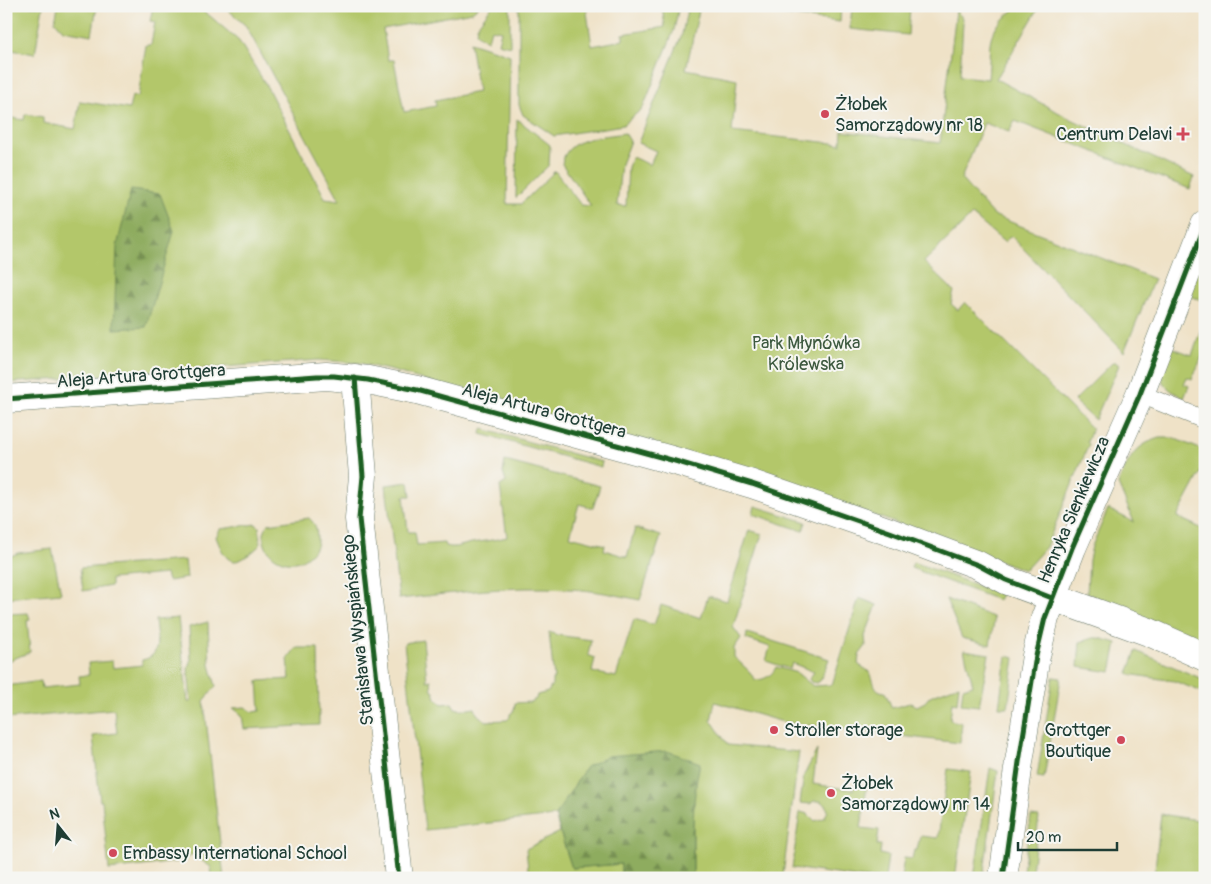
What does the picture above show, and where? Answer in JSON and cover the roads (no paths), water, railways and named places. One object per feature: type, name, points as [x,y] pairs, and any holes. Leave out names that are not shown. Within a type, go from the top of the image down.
[{"type":"street","name":"Henryka Sienkiewicza","points":[[1003,878],[1012,808],[1040,636],[1052,598],[1106,469],[1140,394],[1205,224]]},
{"type":"street","name":"Aleja Artura Grottgera","points":[[6,399],[317,376],[355,378],[417,390],[675,461],[760,487],[890,532],[969,562],[1006,580],[1149,632],[1205,657]]},
{"type":"street","name":"Stanisława Wyspiańskiego","points":[[355,378],[363,476],[359,519],[399,878]]},
{"type":"lane","points":[[1140,394],[1205,420]]},
{"type":"place","name":"Żłobek Samorządowy nr 18","points":[[825,114]]},
{"type":"place","name":"Centrum Delavi","points":[[1183,134]]},
{"type":"place","name":"Stroller storage","points":[[774,730]]},
{"type":"place","name":"Grottger Boutique","points":[[1121,740]]},
{"type":"place","name":"Żłobek Samorządowy nr 14","points":[[831,793]]},
{"type":"place","name":"Embassy International School","points":[[113,853]]},
{"type":"park label","name":"Park Młynówka Królewska","points":[[806,353]]}]
